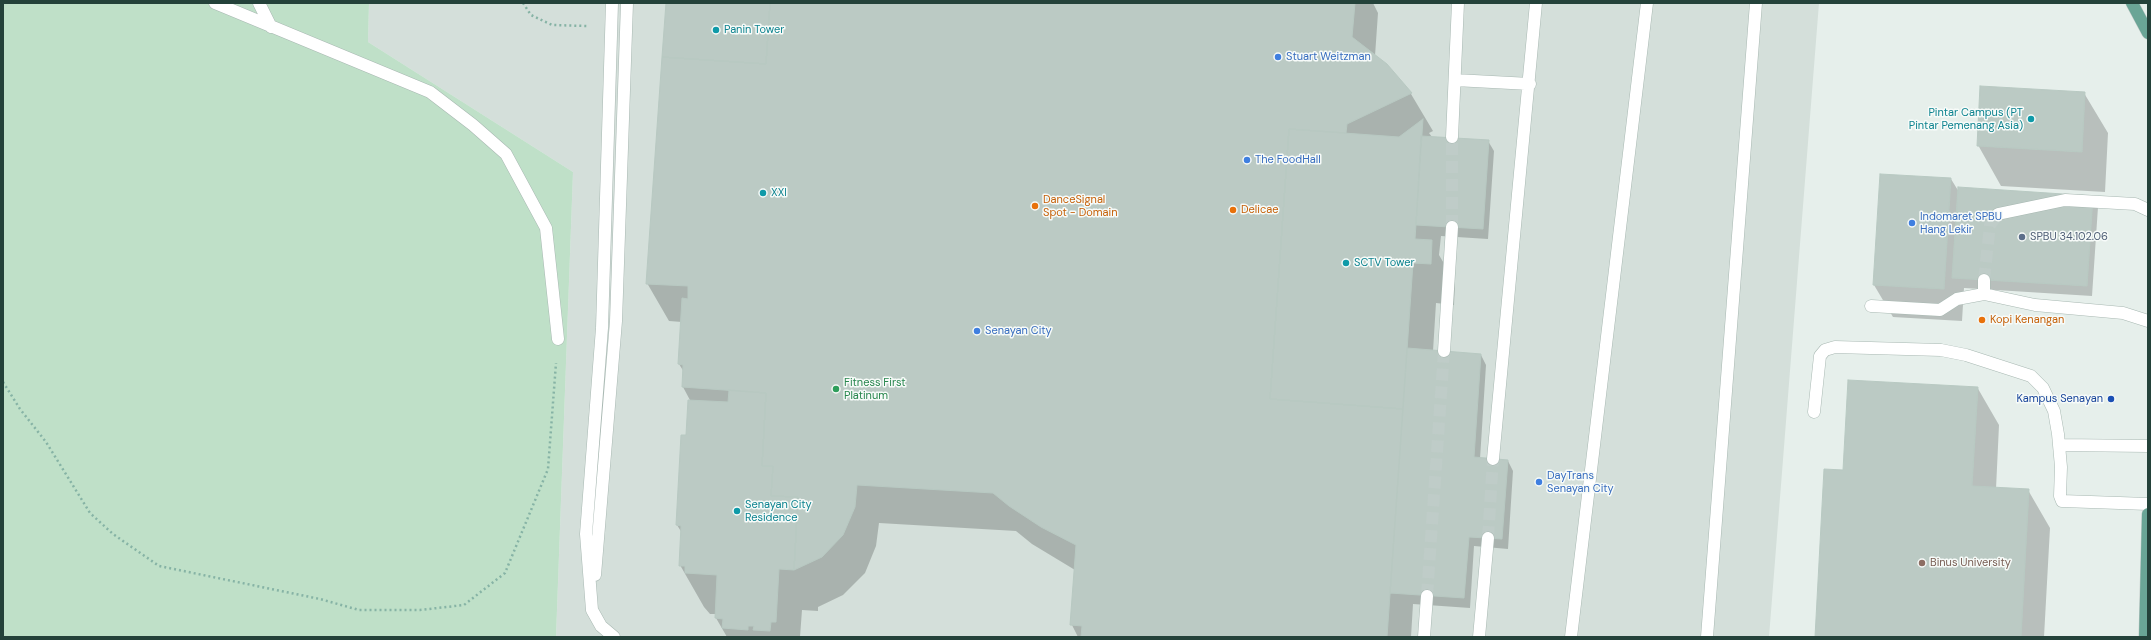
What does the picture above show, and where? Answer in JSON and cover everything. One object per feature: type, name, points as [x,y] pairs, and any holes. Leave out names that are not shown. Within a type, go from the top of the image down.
[{"type":"main road","points":[[2132,3],[2148,33]]},
{"type":"main road","points":[[2145,637],[2148,514]]},
{"type":"lane","points":[[215,3],[430,92],[474,125],[506,154],[546,228],[558,339]]},
{"type":"lane","points":[[259,3],[271,27]]},
{"type":"lane","points":[[612,3],[602,328],[586,534],[592,610],[601,626],[614,637]]},
{"type":"lane","points":[[592,610],[616,321],[628,3]]},
{"type":"lane","points":[[1452,137],[1458,3]]},
{"type":"lane","points":[[1493,459],[1530,84],[1536,3]]},
{"type":"lane","points":[[1571,637],[1647,3]]},
{"type":"lane","points":[[1707,637],[1756,3]]},
{"type":"lane","points":[[1455,80],[1530,84]]},
{"type":"lane","points":[[1998,214],[2065,200],[2135,204],[2148,210]]},
{"type":"lane","points":[[1444,351],[1452,228]]},
{"type":"lane","points":[[1984,280],[1984,294]]},
{"type":"lane","points":[[1872,306],[1940,310],[1957,299],[1984,294],[2035,305],[2123,313],[2148,321]]},
{"type":"lane","points":[[1814,412],[1820,356],[1825,350],[1835,347],[1941,350],[1966,355],[2031,376],[2043,388],[2054,412],[2060,445],[2060,496],[2062,502],[2148,504]]},
{"type":"lane","points":[[2060,445],[2148,446]]},
{"type":"lane","points":[[1478,637],[1488,538]]},
{"type":"lane","points":[[1424,637],[1427,596]]},
{"type":"path","points":[[3,382],[20,409],[46,442],[90,513],[113,534],[158,566],[320,599],[359,610],[420,610],[464,605],[505,573],[548,469],[558,339]]},
{"type":"shaded area","points":[[369,3],[1819,3],[1769,637],[556,637],[573,172],[368,42]]},
{"type":"green space","points":[[3,3],[369,3],[368,42],[573,172],[556,637],[3,637]]},
{"type":"building","name":"Panin Tower","points":[[666,3],[770,3],[766,64],[662,57]]},
{"type":"building","name":"Senayan City","points":[[770,3],[1355,3],[1352,37],[1387,64],[1412,93],[1347,124],[1346,133],[1289,129],[1270,399],[1403,409],[1387,637],[1081,637],[1082,626],[1070,625],[1076,545],[1041,527],[1009,506],[993,493],[857,485],[855,507],[843,535],[822,557],[794,570],[798,497],[771,496],[773,466],[762,466],[766,393],[682,387],[683,365],[678,364],[682,298],[688,299],[688,286],[646,284],[662,57],[766,64]]},
{"type":"building","name":"Pintar Campus (PT Pintar Pemenang Asia)","points":[[1980,86],[2085,92],[2082,152],[1977,146]]},
{"type":"building","name":"SCTV Tower","points":[[1423,119],[1415,239],[1432,240],[1431,264],[1413,263],[1403,409],[1270,399],[1289,129],[1399,137]]},
{"type":"building","points":[[1421,136],[1489,140],[1483,229],[1416,225]]},
{"type":"building","points":[[1880,174],[1951,178],[1944,289],[1873,285]]},
{"type":"building","name":"SPBU 34.102.06","points":[[1958,187],[2093,196],[2087,286],[1952,278]]},
{"type":"building","points":[[1407,348],[1481,354],[1474,457],[1508,460],[1502,539],[1469,537],[1464,598],[1390,593]]},
{"type":"building","name":"Binus University","points":[[1848,380],[1978,387],[1972,486],[2029,489],[2021,637],[1815,637],[1824,469],[1843,470]]},
{"type":"building","name":"Senayan City Residence","points":[[729,390],[766,393],[762,466],[773,466],[771,496],[798,497],[794,570],[779,569],[776,622],[771,622],[770,631],[753,630],[754,626],[748,626],[748,630],[722,628],[723,619],[715,618],[717,575],[685,573],[685,566],[679,566],[681,526],[676,525],[681,435],[686,435],[688,400],[728,402]]},
{"type":"tunnel","points":[[1452,137],[1452,227]]},
{"type":"tunnel","points":[[1984,280],[1990,225],[1998,214]]},
{"type":"tunnel","points":[[1427,596],[1444,351]]},
{"type":"tunnel","points":[[1488,538],[1493,459]]},
{"type":"place","name":"Panin Tower","points":[[716,30]]},
{"type":"place","name":"Stuart Weitzman","points":[[1278,57]]},
{"type":"place","name":"Pintar Campus (PT Pintar Pemenang Asia)","points":[[2031,119]]},
{"type":"place","name":"The FoodHall","points":[[1247,160]]},
{"type":"place","name":"XXI","points":[[763,193]]},
{"type":"place","name":"DanceSignal Spot - Domain","points":[[1035,206]]},
{"type":"place","name":"Delicae","points":[[1233,210]]},
{"type":"place","name":"Indomaret SPBU Hang Lekir","points":[[1912,223]]},
{"type":"place","name":"SPBU 34.102.06","points":[[2022,237]]},
{"type":"place","name":"SCTV Tower","points":[[1346,263]]},
{"type":"place","name":"Kopi Kenangan","points":[[1982,320]]},
{"type":"place","name":"Senayan City","points":[[977,331]]},
{"type":"place","name":"Fitness First Platinum","points":[[836,389]]},
{"type":"place","name":"Kampus Senayan","points":[[2111,399]]},
{"type":"place","name":"DayTrans Senayan City","points":[[1539,482]]},
{"type":"place","name":"Senayan City Residence","points":[[737,511]]},
{"type":"place","name":"Binus University","points":[[1922,563]]}]
